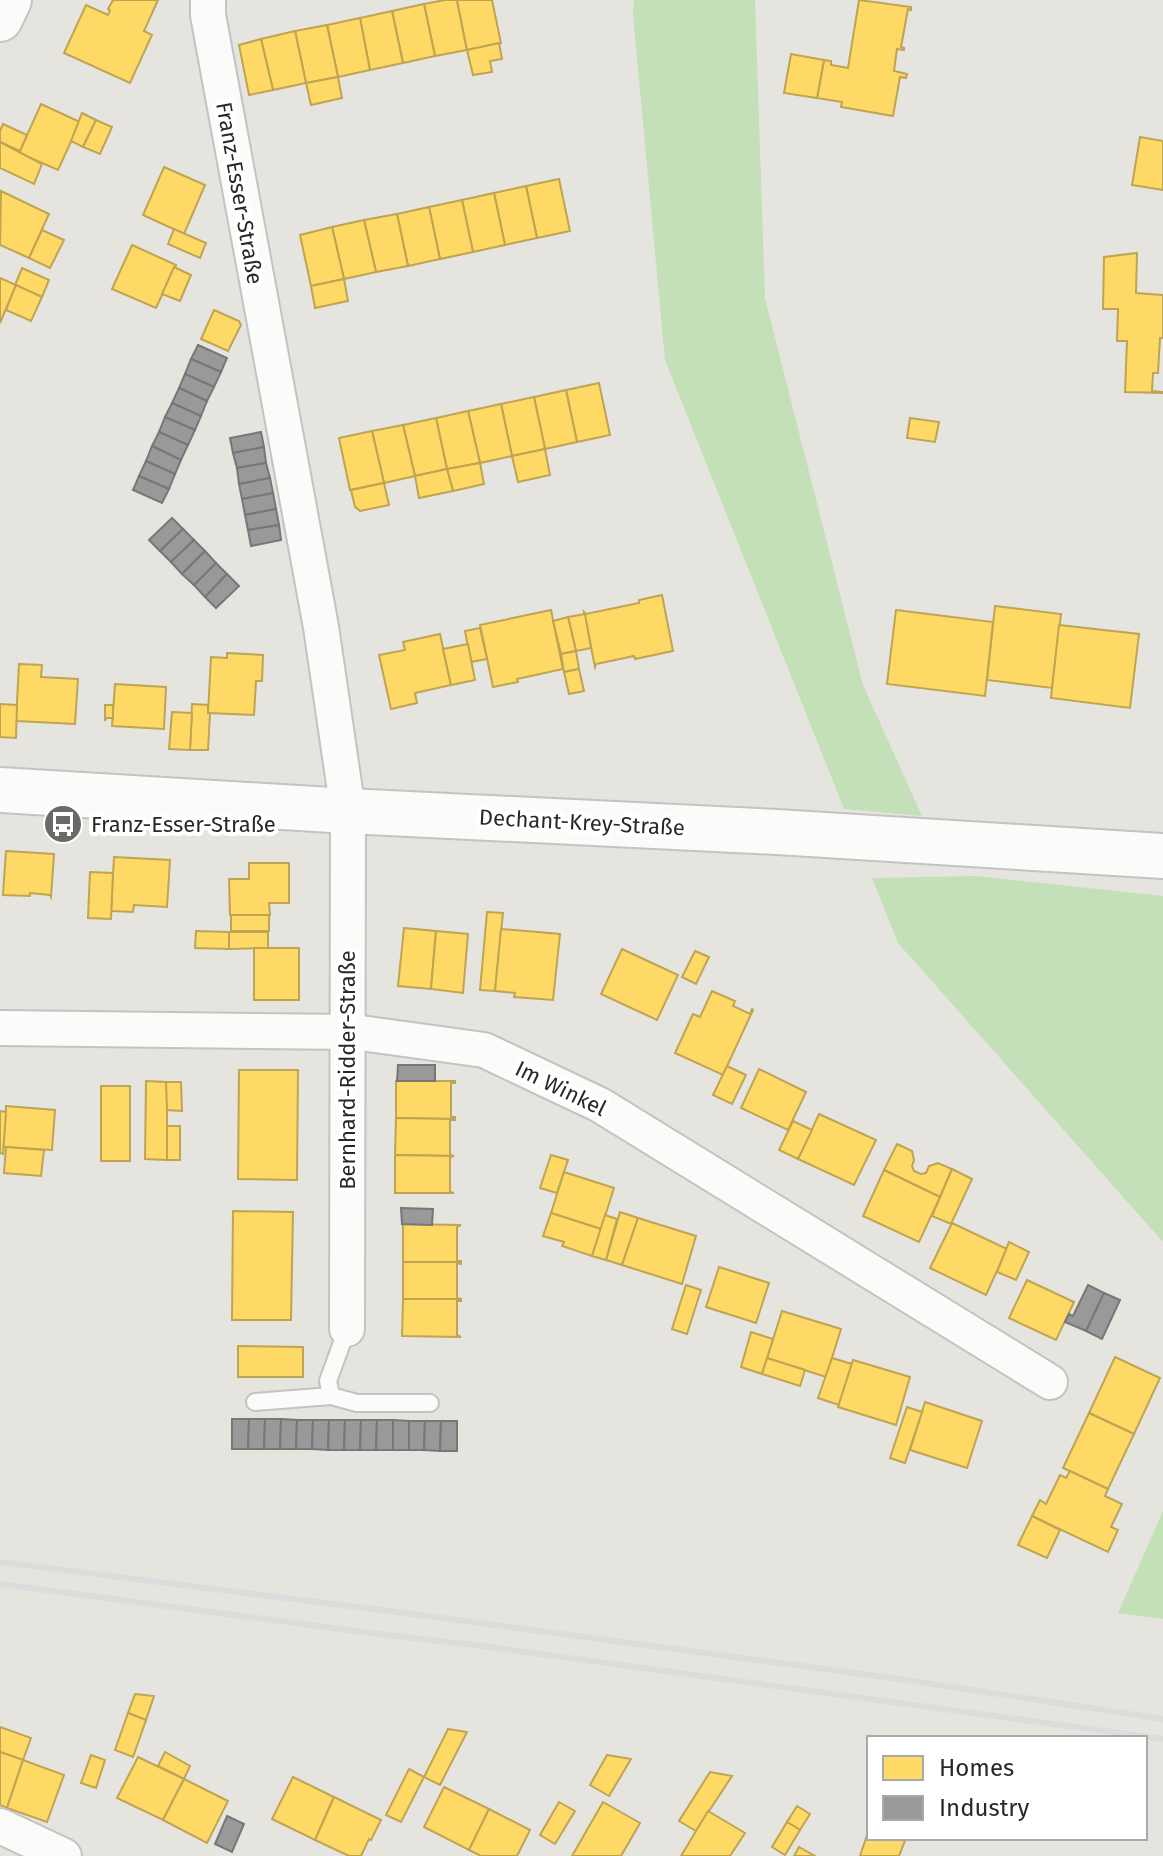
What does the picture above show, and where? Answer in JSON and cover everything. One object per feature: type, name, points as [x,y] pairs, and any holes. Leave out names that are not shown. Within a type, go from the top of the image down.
[{"type":"street","points":[[0,19],[9,0]]},
{"type":"street","name":"Franz-Esser-Straße","points":[[208,0],[216,60],[321,627],[348,811]]},
{"type":"street","name":"Dechant-Krey-Straße","points":[[0,790],[1163,856]]},
{"type":"street","name":"Bernhard-Ridder-Straße","points":[[347,1329],[348,811]]},
{"type":"street","name":"Im Winkel","points":[[0,1028],[347,1032],[484,1050],[600,1105],[1050,1382]]},
{"type":"street","points":[[0,1826],[64,1856]]},
{"type":"lane","points":[[331,1396],[328,1381],[347,1329]]},
{"type":"lane","points":[[255,1402],[331,1396],[357,1403],[430,1403]]},
{"type":"green space","points":[[634,0],[755,0],[765,298],[863,685],[922,816],[844,809],[665,360]]},
{"type":"green space","points":[[977,876],[1163,896],[1163,1242],[898,943],[872,878]]},
{"type":"green space","points":[[1163,1511],[1163,1619],[1118,1613]]},
{"type":"building: Homes","points":[[113,0],[158,0],[144,31],[152,35],[130,83],[64,53],[86,5],[108,15]]},
{"type":"building: Homes","points":[[457,0],[467,50],[435,56],[424,4]]},
{"type":"building: Homes","points":[[457,0],[492,0],[501,43],[467,50]]},
{"type":"building: Homes","points":[[859,0],[911,7],[911,10],[908,9],[901,47],[904,50],[897,49],[894,71],[907,74],[906,78],[900,77],[893,116],[841,107],[842,102],[817,98],[824,60],[831,61],[831,65],[848,68]]},
{"type":"building: Homes","points":[[424,4],[435,56],[403,63],[392,11]]},
{"type":"building: Homes","points":[[392,11],[403,63],[370,70],[360,18]]},
{"type":"building: Homes","points":[[360,18],[370,70],[338,77],[327,25]]},
{"type":"building: Homes","points":[[327,25],[338,77],[306,83],[295,31]]},
{"type":"building: Homes","points":[[295,31],[306,83],[273,90],[261,39]]},
{"type":"building: Homes","points":[[261,39],[273,90],[249,95],[239,45]]},
{"type":"building: Homes","points":[[499,43],[502,59],[490,61],[492,72],[473,75],[467,50]]},
{"type":"building: Homes","points":[[791,54],[824,60],[817,98],[784,93]]},
{"type":"building: Homes","points":[[338,77],[342,98],[311,105],[306,83]]},
{"type":"building: Homes","points":[[41,104],[80,122],[58,170],[19,153]]},
{"type":"building: Homes","points":[[82,113],[96,120],[83,147],[71,141]]},
{"type":"building: Homes","points":[[96,120],[112,127],[100,154],[83,147]]},
{"type":"building: Homes","points":[[3,124],[27,135],[20,151],[0,142]]},
{"type":"building: Homes","points":[[1140,137],[1163,141],[1163,190],[1132,185]]},
{"type":"building: Homes","points":[[0,142],[42,164],[34,184],[0,168]]},
{"type":"building: Homes","points":[[164,167],[205,185],[184,234],[143,215]]},
{"type":"building: Homes","points":[[559,179],[570,231],[537,238],[526,186]]},
{"type":"building: Homes","points":[[526,186],[537,238],[505,245],[494,193]]},
{"type":"building: Homes","points":[[1,191],[49,214],[29,258],[0,245]]},
{"type":"building: Homes","points":[[494,193],[505,245],[473,252],[462,200]]},
{"type":"building: Homes","points":[[462,200],[473,252],[440,259],[429,207]]},
{"type":"building: Homes","points":[[429,207],[440,259],[408,266],[397,214]]},
{"type":"building: Homes","points":[[397,214],[408,266],[376,272],[364,220]]},
{"type":"building: Homes","points":[[364,220],[376,272],[344,279],[332,227]]},
{"type":"building: Homes","points":[[332,227],[344,279],[311,286],[300,235]]},
{"type":"building: Homes","points":[[174,229],[206,243],[200,258],[168,244]]},
{"type":"building: Homes","points":[[42,230],[64,240],[50,268],[29,258]]},
{"type":"building: Homes","points":[[132,245],[176,265],[156,308],[112,289]]},
{"type":"building: Homes","points":[[1137,253],[1136,293],[1163,295],[1163,338],[1160,338],[1158,373],[1153,373],[1152,391],[1163,393],[1125,392],[1127,341],[1117,341],[1118,309],[1103,309],[1104,257]]},
{"type":"building: Homes","points":[[174,267],[191,275],[180,301],[162,294]]},
{"type":"building: Homes","points":[[22,268],[49,280],[42,297],[15,285]]},
{"type":"building: Homes","points":[[0,278],[16,285],[0,323]]},
{"type":"building: Homes","points":[[344,279],[348,301],[315,308],[311,286]]},
{"type":"building: Homes","points":[[16,285],[42,297],[31,321],[6,310]]},
{"type":"building: Homes","points":[[214,310],[239,321],[241,325],[228,351],[201,339]]},
{"type":"building: Homes","points":[[599,383],[610,435],[577,442],[566,390]]},
{"type":"building: Homes","points":[[566,390],[577,442],[545,449],[534,397]]},
{"type":"building: Homes","points":[[534,397],[545,449],[512,456],[501,404]]},
{"type":"building: Homes","points":[[501,404],[512,456],[480,463],[468,411]]},
{"type":"building: Homes","points":[[468,411],[480,463],[447,469],[436,418]]},
{"type":"building: Homes","points":[[436,418],[447,469],[415,476],[403,425]]},
{"type":"building: Homes","points":[[910,418],[939,422],[935,442],[907,438]]},
{"type":"building: Homes","points":[[403,425],[415,476],[384,483],[372,431]]},
{"type":"building: Homes","points":[[372,431],[384,483],[350,490],[339,438]]},
{"type":"building: Homes","points":[[545,449],[550,475],[518,482],[512,456]]},
{"type":"building: Homes","points":[[480,463],[484,484],[453,491],[447,469]]},
{"type":"building: Homes","points":[[447,469],[453,491],[419,498],[415,476]]},
{"type":"building: Homes","points":[[384,483],[389,505],[360,511],[355,507],[351,490]]},
{"type":"building: Homes","points":[[662,595],[673,651],[635,659],[634,656],[596,664],[595,667],[584,612],[639,603],[639,600]]},
{"type":"building: Homes","points":[[995,606],[1061,614],[1052,688],[987,680]]},
{"type":"building: Homes","points":[[551,610],[563,669],[493,687],[480,625]]},
{"type":"building: Homes","points":[[896,610],[993,622],[985,696],[887,684]]},
{"type":"building: Homes","points":[[585,614],[591,648],[576,651],[568,617]]},
{"type":"building: Homes","points":[[568,617],[576,651],[561,654],[553,621]]},
{"type":"building: Homes","points":[[1059,625],[1139,634],[1130,708],[1051,698]]},
{"type":"building: Homes","points":[[480,628],[487,659],[471,662],[465,631]]},
{"type":"building: Homes","points":[[440,634],[451,685],[415,693],[417,703],[391,709],[379,655],[405,650],[403,642]]},
{"type":"building: Homes","points":[[468,644],[475,680],[451,685],[443,649]]},
{"type":"building: Homes","points":[[576,651],[579,669],[564,672],[561,654]]},
{"type":"building: Homes","points":[[227,653],[263,655],[262,681],[256,681],[254,715],[208,713],[211,657],[227,658]]},
{"type":"building: Homes","points":[[19,664],[42,665],[41,677],[78,679],[75,724],[16,721]]},
{"type":"building: Homes","points":[[579,669],[584,691],[569,694],[564,672]]},
{"type":"building: Homes","points":[[115,684],[166,687],[164,729],[112,726]]},
{"type":"building: Homes","points":[[0,704],[17,705],[16,738],[0,737]]},
{"type":"building: Homes","points":[[192,704],[208,705],[208,750],[190,750]]},
{"type":"building: Homes","points":[[105,705],[113,705],[113,718],[106,718],[105,721]]},
{"type":"building: Homes","points":[[172,712],[192,713],[190,750],[169,749]]},
{"type":"building: Homes","points":[[6,851],[54,854],[51,897],[30,893],[30,896],[3,895]]},
{"type":"building: Homes","points":[[114,857],[170,860],[167,907],[134,905],[133,912],[111,911]]},
{"type":"building: Homes","points":[[249,863],[289,863],[289,903],[269,903],[270,915],[230,915],[229,879],[249,879]]},
{"type":"building: Homes","points":[[90,872],[113,873],[111,919],[88,918]]},
{"type":"building: Homes","points":[[487,912],[503,913],[495,991],[480,990]]},
{"type":"building: Homes","points":[[231,915],[269,915],[269,931],[231,931]]},
{"type":"building: Homes","points":[[404,928],[436,931],[431,989],[398,986]]},
{"type":"building: Homes","points":[[501,929],[560,934],[553,1000],[514,997],[515,993],[495,991]]},
{"type":"building: Homes","points":[[196,931],[229,932],[229,949],[195,948]]},
{"type":"building: Homes","points":[[436,931],[468,934],[463,993],[431,989]]},
{"type":"building: Homes","points":[[229,932],[268,932],[268,948],[229,949]]},
{"type":"building: Homes","points":[[254,948],[299,948],[299,1000],[254,1000]]},
{"type":"building: Homes","points":[[622,949],[678,975],[657,1020],[601,994]]},
{"type":"building: Homes","points":[[695,951],[709,957],[696,984],[682,977]]},
{"type":"building: Homes","points":[[712,991],[735,1001],[733,1006],[750,1014],[753,1010],[723,1075],[675,1053],[693,1014],[700,1017]]},
{"type":"building: Homes","points":[[727,1066],[746,1075],[732,1104],[713,1095]]},
{"type":"building: Homes","points":[[759,1069],[806,1092],[788,1130],[741,1108]]},
{"type":"building: Homes","points":[[239,1070],[298,1070],[297,1180],[238,1179]]},
{"type":"building: Homes","points":[[146,1081],[167,1082],[167,1160],[145,1159]]},
{"type":"building: Homes","points":[[396,1081],[455,1081],[451,1083],[451,1117],[455,1119],[396,1118]]},
{"type":"building: Homes","points":[[166,1082],[181,1082],[182,1111],[167,1110]]},
{"type":"building: Homes","points":[[101,1086],[130,1086],[130,1161],[101,1161]]},
{"type":"building: Homes","points":[[6,1106],[55,1110],[52,1150],[3,1147]]},
{"type":"building: Homes","points":[[0,1111],[6,1112],[3,1154],[0,1153]]},
{"type":"building: Homes","points":[[819,1114],[876,1140],[854,1185],[798,1159]]},
{"type":"building: Homes","points":[[396,1118],[455,1119],[450,1120],[450,1155],[454,1156],[395,1155]]},
{"type":"building: Homes","points":[[793,1121],[812,1130],[798,1159],[779,1150]]},
{"type":"building: Homes","points":[[167,1126],[180,1126],[180,1160],[167,1160]]},
{"type":"building: Homes","points":[[897,1144],[912,1151],[914,1171],[926,1173],[929,1166],[938,1163],[952,1169],[940,1197],[884,1170]]},
{"type":"building: Homes","points":[[6,1147],[44,1150],[41,1176],[4,1173]]},
{"type":"building: Homes","points":[[395,1155],[454,1156],[450,1157],[450,1192],[454,1193],[395,1193]]},
{"type":"building: Homes","points":[[551,1155],[568,1160],[557,1193],[540,1188]]},
{"type":"building: Homes","points":[[952,1169],[972,1179],[951,1224],[932,1216]]},
{"type":"building: Homes","points":[[884,1170],[940,1197],[919,1242],[863,1216]]},
{"type":"building: Homes","points":[[564,1172],[614,1188],[601,1229],[551,1213]]},
{"type":"building: Homes","points":[[233,1211],[293,1212],[291,1320],[232,1320]]},
{"type":"building: Homes","points":[[620,1212],[638,1218],[622,1265],[606,1260]]},
{"type":"building: Homes","points":[[551,1213],[601,1229],[592,1256],[543,1236]]},
{"type":"building: Homes","points":[[605,1215],[617,1219],[606,1260],[592,1256]]},
{"type":"building: Homes","points":[[638,1218],[696,1236],[682,1284],[622,1265]]},
{"type":"building: Homes","points":[[952,1223],[1007,1249],[986,1295],[930,1268]]},
{"type":"building: Homes","points":[[403,1224],[461,1225],[457,1227],[457,1261],[461,1262],[403,1262]]},
{"type":"building: Homes","points":[[1009,1242],[1029,1252],[1016,1280],[997,1272]]},
{"type":"building: Homes","points":[[403,1262],[461,1262],[457,1263],[457,1298],[461,1299],[403,1299]]},
{"type":"building: Homes","points":[[719,1267],[769,1283],[756,1323],[706,1307]]},
{"type":"building: Homes","points":[[1027,1280],[1074,1302],[1056,1340],[1009,1318]]},
{"type":"building: Homes","points":[[686,1285],[701,1290],[687,1334],[672,1329]]},
{"type":"building: Homes","points":[[403,1299],[461,1299],[457,1301],[457,1335],[461,1337],[402,1336]]},
{"type":"building: Homes","points":[[782,1311],[841,1329],[826,1377],[767,1358]]},
{"type":"building: Homes","points":[[751,1332],[773,1339],[762,1374],[741,1367]]},
{"type":"building: Homes","points":[[238,1346],[303,1347],[303,1377],[238,1377]]},
{"type":"building: Homes","points":[[1115,1357],[1160,1378],[1134,1434],[1089,1413]]},
{"type":"building: Homes","points":[[767,1358],[805,1370],[800,1386],[762,1374]]},
{"type":"building: Homes","points":[[832,1358],[852,1364],[839,1405],[818,1398]]},
{"type":"building: Homes","points":[[853,1360],[910,1377],[896,1425],[838,1407]]},
{"type":"building: Homes","points":[[925,1402],[982,1421],[967,1468],[910,1450]]},
{"type":"building: Homes","points":[[907,1407],[922,1412],[905,1463],[890,1458]]},
{"type":"building: Homes","points":[[1089,1413],[1134,1434],[1108,1489],[1063,1468]]},
{"type":"building: Homes","points":[[1070,1471],[1108,1489],[1105,1496],[1122,1504],[1111,1527],[1118,1530],[1108,1552],[1032,1516],[1040,1500],[1046,1504],[1060,1475],[1066,1478]]},
{"type":"building: Homes","points":[[1032,1516],[1060,1530],[1047,1558],[1018,1545]]},
{"type":"building: Homes","points":[[135,1694],[154,1696],[146,1720],[128,1713]]},
{"type":"building: Homes","points":[[128,1713],[146,1720],[133,1757],[115,1750]]},
{"type":"building: Homes","points":[[0,1727],[31,1738],[23,1760],[0,1752]]},
{"type":"building: Homes","points":[[448,1729],[467,1732],[440,1785],[424,1777]]},
{"type":"building: Homes","points":[[0,1752],[23,1760],[7,1808],[0,1805]]},
{"type":"building: Homes","points":[[165,1752],[190,1766],[184,1779],[158,1766]]},
{"type":"building: Homes","points":[[91,1755],[105,1760],[96,1788],[81,1783]]},
{"type":"building: Homes","points":[[607,1755],[631,1759],[609,1796],[590,1785]]},
{"type":"building: Homes","points":[[138,1757],[184,1779],[163,1820],[117,1798]]},
{"type":"building: Homes","points":[[23,1760],[64,1775],[47,1822],[7,1808]]},
{"type":"building: Homes","points":[[409,1769],[424,1777],[401,1822],[386,1815]]},
{"type":"building: Homes","points":[[710,1772],[732,1776],[696,1831],[679,1821]]},
{"type":"building: Homes","points":[[293,1777],[334,1797],[315,1840],[272,1819]]},
{"type":"building: Homes","points":[[184,1779],[228,1801],[207,1843],[163,1820]]},
{"type":"building: Homes","points":[[444,1787],[489,1809],[469,1850],[424,1827]]},
{"type":"building: Homes","points":[[334,1797],[381,1820],[361,1856],[349,1856],[315,1840]]},
{"type":"building: Homes","points":[[559,1802],[575,1811],[555,1844],[540,1835]]},
{"type":"building: Homes","points":[[603,1802],[640,1823],[621,1856],[572,1856]]},
{"type":"building: Homes","points":[[797,1806],[810,1814],[800,1830],[787,1822]]},
{"type":"building: Homes","points":[[489,1809],[530,1830],[517,1856],[481,1856],[469,1850]]},
{"type":"building: Homes","points":[[708,1811],[745,1833],[730,1856],[681,1856]]},
{"type":"building: Homes","points":[[787,1822],[800,1830],[785,1855],[772,1847]]},
{"type":"building: Homes","points":[[867,1835],[867,1840],[905,1840],[899,1856],[860,1856]]},
{"type":"building: Homes","points":[[799,1847],[815,1856],[794,1856]]},
{"type":"building: Industry","points":[[198,345],[227,358],[221,372],[191,359]]},
{"type":"building: Industry","points":[[191,359],[221,372],[214,387],[185,374]]},
{"type":"building: Industry","points":[[185,374],[214,387],[207,401],[179,388]]},
{"type":"building: Industry","points":[[179,388],[207,401],[201,416],[172,403]]},
{"type":"building: Industry","points":[[172,403],[201,416],[195,430],[165,417]]},
{"type":"building: Industry","points":[[165,417],[195,430],[188,445],[159,432]]},
{"type":"building: Industry","points":[[159,432],[188,445],[181,460],[152,446]]},
{"type":"building: Industry","points":[[261,432],[264,447],[233,453],[230,438]]},
{"type":"building: Industry","points":[[152,446],[181,460],[175,474],[146,461]]},
{"type":"building: Industry","points":[[264,447],[266,463],[237,468],[233,453]]},
{"type":"building: Industry","points":[[146,461],[175,474],[169,489],[139,476]]},
{"type":"building: Industry","points":[[266,463],[270,478],[239,484],[237,468]]},
{"type":"building: Industry","points":[[139,476],[169,489],[162,503],[133,490]]},
{"type":"building: Industry","points":[[270,478],[273,493],[242,499],[239,484]]},
{"type":"building: Industry","points":[[273,493],[276,509],[245,515],[242,499]]},
{"type":"building: Industry","points":[[276,509],[279,525],[248,530],[245,515]]},
{"type":"building: Industry","points":[[172,518],[183,529],[160,551],[149,540]]},
{"type":"building: Industry","points":[[279,525],[281,540],[251,546],[248,530]]},
{"type":"building: Industry","points":[[183,529],[194,540],[171,562],[160,551]]},
{"type":"building: Industry","points":[[194,540],[205,551],[182,574],[171,562]]},
{"type":"building: Industry","points":[[205,551],[216,563],[194,585],[182,574]]},
{"type":"building: Industry","points":[[216,563],[227,574],[205,597],[194,585]]},
{"type":"building: Industry","points":[[227,574],[239,586],[216,608],[205,597]]},
{"type":"building: Industry","points":[[398,1065],[435,1065],[435,1081],[397,1081]]},
{"type":"building: Industry","points":[[401,1208],[433,1209],[432,1225],[402,1224]]},
{"type":"building: Industry","points":[[1088,1285],[1104,1293],[1086,1331],[1065,1322],[1069,1314],[1073,1316]]},
{"type":"building: Industry","points":[[1104,1293],[1120,1300],[1102,1339],[1086,1331]]},
{"type":"building: Industry","points":[[232,1419],[249,1419],[248,1449],[232,1449]]},
{"type":"building: Industry","points":[[249,1419],[265,1419],[264,1449],[248,1449]]},
{"type":"building: Industry","points":[[265,1419],[281,1419],[280,1449],[264,1449]]},
{"type":"building: Industry","points":[[281,1419],[297,1420],[296,1449],[280,1449]]},
{"type":"building: Industry","points":[[297,1420],[313,1420],[312,1449],[296,1449]]},
{"type":"building: Industry","points":[[313,1420],[329,1420],[328,1450],[312,1449]]},
{"type":"building: Industry","points":[[329,1420],[345,1420],[344,1450],[328,1450]]},
{"type":"building: Industry","points":[[345,1420],[361,1420],[360,1450],[344,1450]]},
{"type":"building: Industry","points":[[361,1420],[377,1420],[376,1450],[360,1450]]},
{"type":"building: Industry","points":[[377,1420],[393,1420],[393,1450],[376,1450]]},
{"type":"building: Industry","points":[[393,1420],[409,1421],[409,1450],[393,1450]]},
{"type":"building: Industry","points":[[409,1421],[425,1421],[424,1450],[409,1450]]},
{"type":"building: Industry","points":[[425,1421],[441,1421],[440,1451],[424,1450]]},
{"type":"building: Industry","points":[[441,1421],[457,1421],[457,1451],[440,1451]]},
{"type":"building: Industry","points":[[227,1816],[244,1824],[232,1852],[215,1844]]},
{"type":"railway","points":[[0,1562],[900,1679],[1163,1719]]},
{"type":"railway","points":[[0,1584],[1141,1736]]},
{"type":"railway","points":[[1147,1737],[1163,1739]]},
{"type":"place","name":"Franz-Esser-Straße","points":[[63,824]]}]
